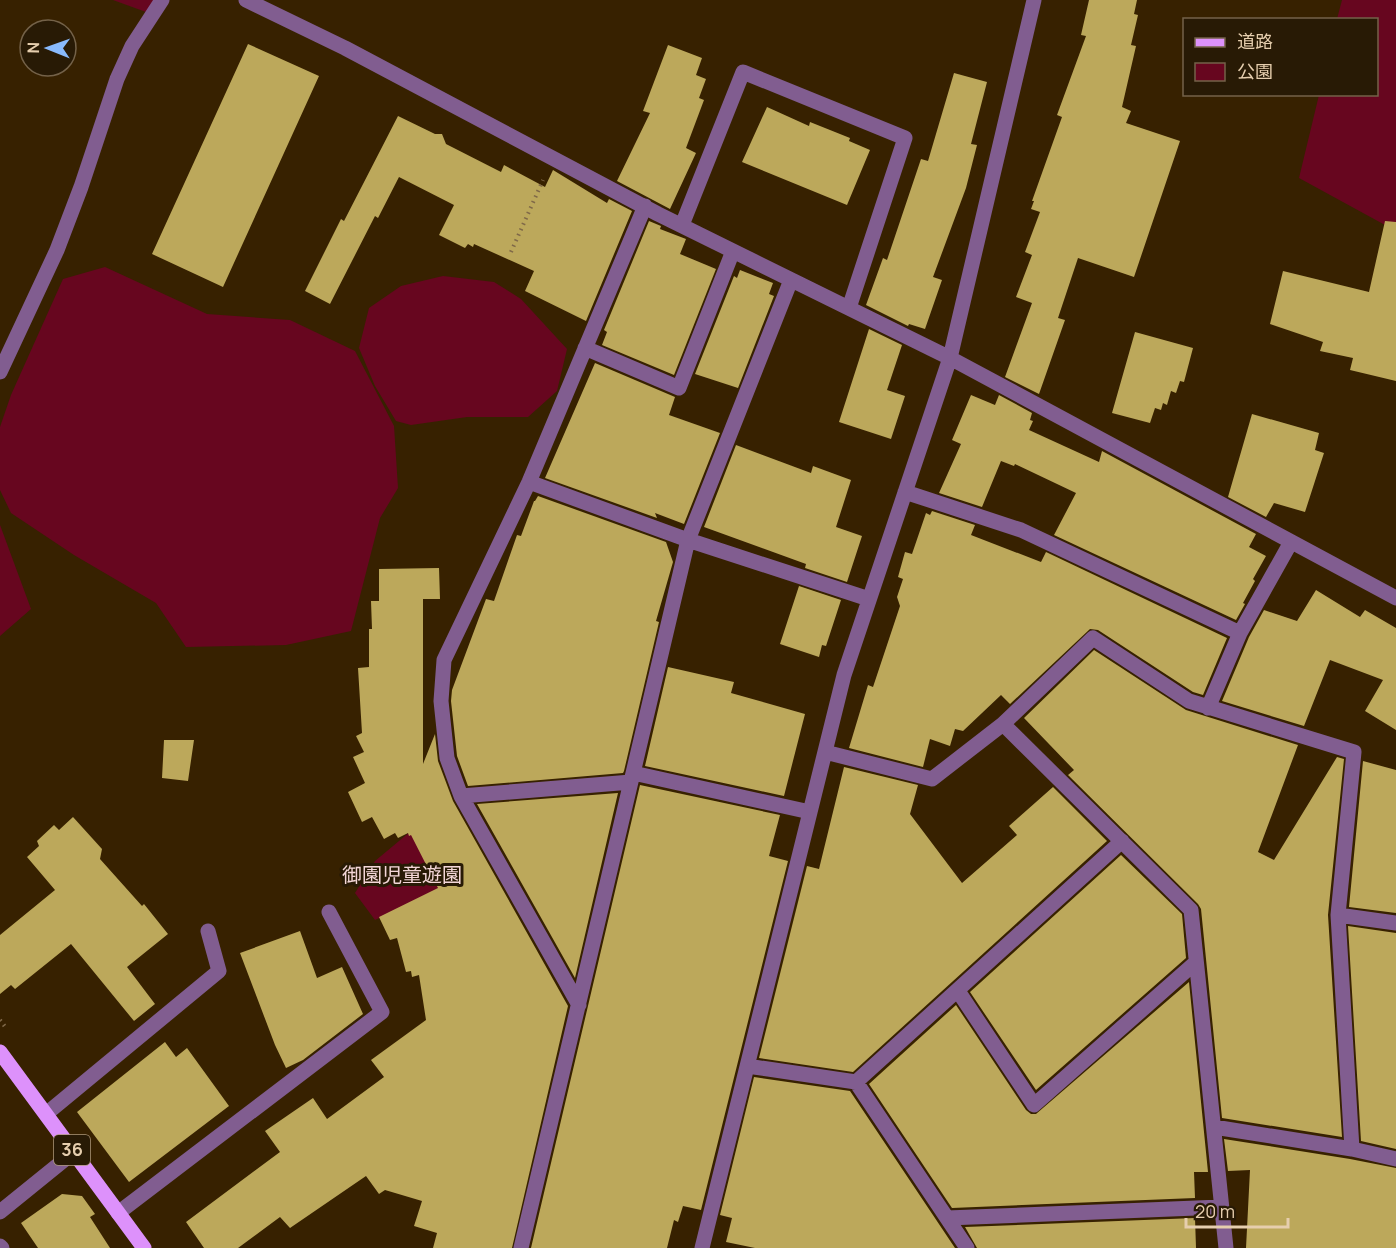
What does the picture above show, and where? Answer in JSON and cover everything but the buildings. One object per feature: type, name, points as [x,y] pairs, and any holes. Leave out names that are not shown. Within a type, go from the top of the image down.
[{"type":"main road","name":"36","points":[[0,1052],[144,1248]]},
{"type":"street","points":[[0,372],[57,249],[81,187],[117,79],[138,37],[162,0]]},
{"type":"street","points":[[246,0],[345,48],[682,225],[950,358],[1396,598]]},
{"type":"street","points":[[702,1248],[844,675],[950,358],[1034,0]]},
{"type":"street","points":[[682,225],[744,72],[905,138],[849,308]]},
{"type":"street","points":[[579,1005],[461,796],[447,758],[441,701],[444,660],[529,482],[645,206]]},
{"type":"street","points":[[585,348],[679,388],[733,250]]},
{"type":"street","points":[[521,1248],[688,540],[791,280]]},
{"type":"street","points":[[529,482],[688,540],[869,599]]},
{"type":"street","points":[[905,492],[1021,530],[1240,633]]},
{"type":"street","points":[[1208,708],[1240,633],[1291,542]]},
{"type":"street","points":[[825,752],[932,779],[1003,724],[1093,638],[1189,701],[1354,752],[1338,915],[1352,1149]]},
{"type":"street","points":[[1003,724],[1191,910],[1226,1248]]},
{"type":"street","points":[[461,796],[632,777],[810,812]]},
{"type":"street","points":[[856,1082],[1122,841]]},
{"type":"street","points":[[118,1213],[382,1012],[329,912]]},
{"type":"street","points":[[1338,915],[1396,923]]},
{"type":"street","points":[[46,1114],[219,971],[208,931]]},
{"type":"street","points":[[958,990],[1034,1105],[1195,963]]},
{"type":"street","points":[[747,1066],[856,1082],[967,1248]]},
{"type":"street","points":[[1214,1127],[1352,1149],[1396,1159]]},
{"type":"street","points":[[0,1212],[74,1152]]},
{"type":"street","points":[[947,1218],[1221,1207]]},
{"type":"path","points":[[511,252],[554,158]]},
{"type":"green space","points":[[113,0],[156,0],[146,12]]},
{"type":"green space","points":[[1342,0],[1396,0],[1396,231],[1299,178],[1319,96],[1378,96],[1378,18],[1337,18]]},
{"type":"green space","points":[[105,267],[207,314],[290,320],[355,351],[394,426],[398,488],[380,518],[351,631],[286,645],[186,647],[156,603],[74,555],[11,513],[0,490],[0,427],[11,395],[63,279]]},
{"type":"green space","points":[[443,276],[494,282],[521,299],[567,349],[557,391],[528,417],[467,417],[411,425],[396,421],[375,386],[359,348],[369,308],[401,286]]},
{"type":"green space","points":[[0,525],[31,609],[0,636]]},
{"type":"green space","name":"御園児童遊園","points":[[411,831],[443,888],[375,920],[355,893],[375,861]]}]
